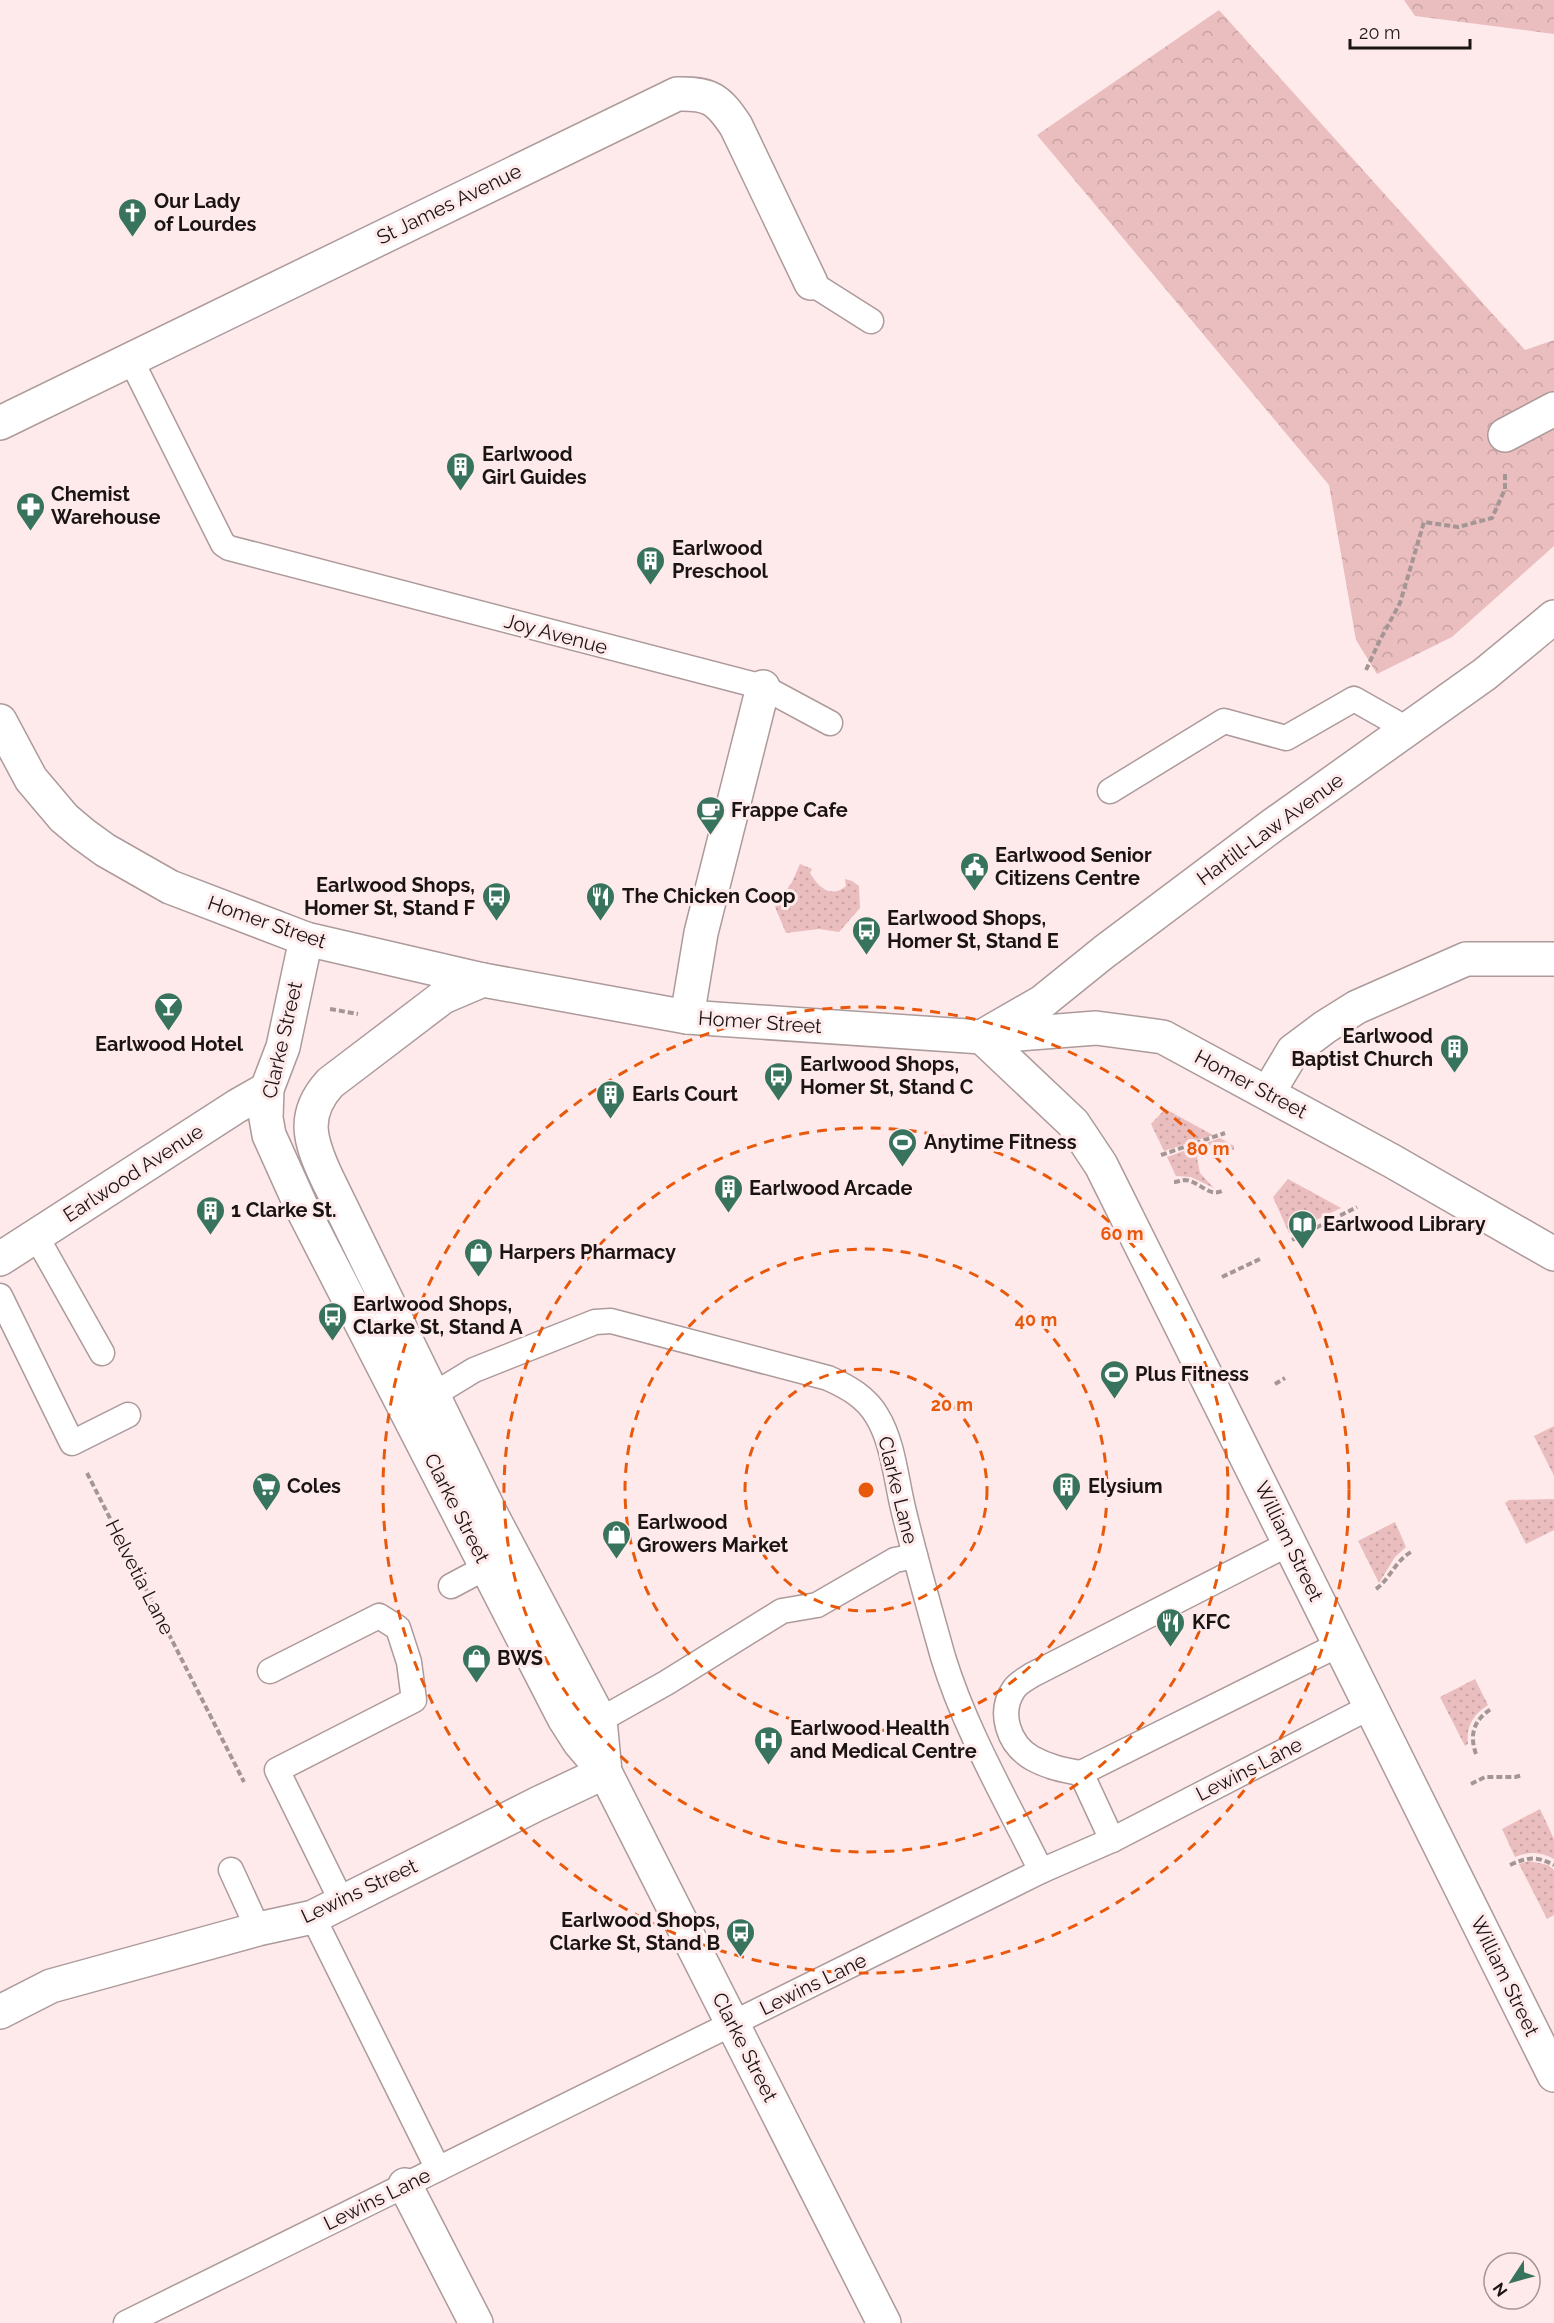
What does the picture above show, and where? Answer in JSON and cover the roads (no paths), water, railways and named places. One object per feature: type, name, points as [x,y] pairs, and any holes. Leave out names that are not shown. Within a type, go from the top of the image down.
[{"type":"street","name":"St James Avenue","points":[[0,423],[677,94],[692,93],[709,97],[722,106],[736,126],[811,283]]},
{"type":"street","points":[[1505,435],[1554,409]]},
{"type":"street","name":"Hartill-Law Avenue","points":[[982,1036],[1042,1002],[1104,952],[1273,825],[1485,674],[1554,616]]},
{"type":"street","points":[[687,1017],[701,933],[763,687]]},
{"type":"street","name":"Homer Street","points":[[0,721],[31,779],[58,811],[83,834],[113,855],[170,887],[306,939],[483,980],[687,1017],[982,1036],[1096,1028],[1163,1037],[1481,1210],[1554,1254]]},
{"type":"street","name":"Clarke Street","points":[[306,939],[282,1047],[267,1089],[266,1118],[269,1135],[318,1238],[420,1403],[499,1560],[590,1731],[605,1772],[884,2323]]},
{"type":"street","points":[[1268,1093],[1293,1051],[1357,1007],[1466,959],[1554,959]]},
{"type":"street","name":"Clarke Street","points":[[420,1403],[353,1229],[317,1157],[310,1135],[312,1115],[319,1095],[344,1072],[444,997],[483,980]]},
{"type":"street","name":"William Street","points":[[982,1036],[1067,1116],[1093,1153],[1554,2075]]},
{"type":"street","name":"Earlwood Avenue","points":[[0,1259],[267,1089]]},
{"type":"street","name":"Lewins Street","points":[[0,2012],[51,1986],[258,1929],[313,1917],[537,1803],[605,1772]]},
{"type":"street","points":[[405,2185],[476,2323]]},
{"type":"lane","points":[[811,283],[871,321]]},
{"type":"lane","name":"Joy Avenue","points":[[131,360],[224,544],[229,548],[763,687],[830,723]]},
{"type":"lane","points":[[1110,791],[1224,721],[1286,738],[1354,699],[1407,729]]},
{"type":"lane","points":[[318,1238],[353,1229]]},
{"type":"lane","points":[[36,1236],[102,1353]]},
{"type":"lane","points":[[0,1296],[72,1443],[128,1415]]},
{"type":"lane","name":"Clarke Lane","points":[[420,1403],[474,1370],[595,1322],[611,1321],[828,1378],[846,1386],[864,1399],[878,1417],[886,1438],[915,1556],[944,1659],[961,1708],[1041,1871]]},
{"type":"lane","points":[[1290,1543],[1032,1675],[1015,1686],[1007,1702],[1005,1720],[1014,1740],[1029,1756],[1052,1768],[1082,1773],[1340,1644]]},
{"type":"lane","points":[[590,1731],[782,1611],[817,1605],[895,1560],[915,1556]]},
{"type":"lane","points":[[451,1586],[499,1560]]},
{"type":"lane","points":[[270,1671],[380,1616],[398,1629],[409,1662],[414,1700],[277,1770],[342,1902]]},
{"type":"lane","name":"Lewins Lane","points":[[126,2323],[1041,1871],[1112,1840],[1370,1707]]},
{"type":"lane","points":[[1082,1773],[1112,1840]]},
{"type":"lane","points":[[231,1870],[258,1929]]},
{"type":"lane","points":[[313,1917],[438,2169]]},
{"type":"place","name":"Our Lady of Lourdes","points":[[133,238]]},
{"type":"place","name":"Earlwood Girl Guides","points":[[461,492]]},
{"type":"place","name":"Chemist Warehouse","points":[[30,532]]},
{"type":"place","name":"Earlwood Preschool","points":[[651,586]]},
{"type":"place","name":"Frappe Cafe","points":[[710,836]]},
{"type":"place","name":"Earlwood Senior Citizens Centre","points":[[974,892]]},
{"type":"place","name":"Earlwood Shops, Homer St, Stand F","points":[[496,922]]},
{"type":"place","name":"The Chicken Coop","points":[[601,922]]},
{"type":"place","name":"Earlwood Shops, Homer St, Stand E","points":[[866,956]]},
{"type":"place","name":"Earlwood Hotel","points":[[169,1032]]},
{"type":"place","name":"Earlwood Baptist Church","points":[[1454,1074]]},
{"type":"place","name":"Earlwood Shops, Homer St, Stand C","points":[[779,1102]]},
{"type":"place","name":"Earls Court","points":[[611,1120]]},
{"type":"place","name":"Anytime Fitness","points":[[903,1168]]},
{"type":"place","name":"Earlwood Arcade","points":[[728,1214]]},
{"type":"place","name":"1 Clarke St.","points":[[210,1236]]},
{"type":"place","name":"Earlwood Library","points":[[1302,1250]]},
{"type":"place","name":"Harpers Pharmacy","points":[[478,1278]]},
{"type":"place","name":"Earlwood Shops, Clarke St, Stand A","points":[[332,1342]]},
{"type":"place","name":"Plus Fitness","points":[[1114,1400]]},
{"type":"place","name":"Coles","points":[[266,1512]]},
{"type":"place","name":"Elysium","points":[[1067,1512]]},
{"type":"place","name":"Earlwood Growers Market","points":[[616,1560]]},
{"type":"place","name":"KFC","points":[[1171,1648]]},
{"type":"place","name":"BWS","points":[[476,1684]]},
{"type":"place","name":"Earlwood Health and Medical Centre","points":[[769,1766]]},
{"type":"place","name":"Earlwood Shops, Clarke St, Stand B","points":[[741,1958]]}]
